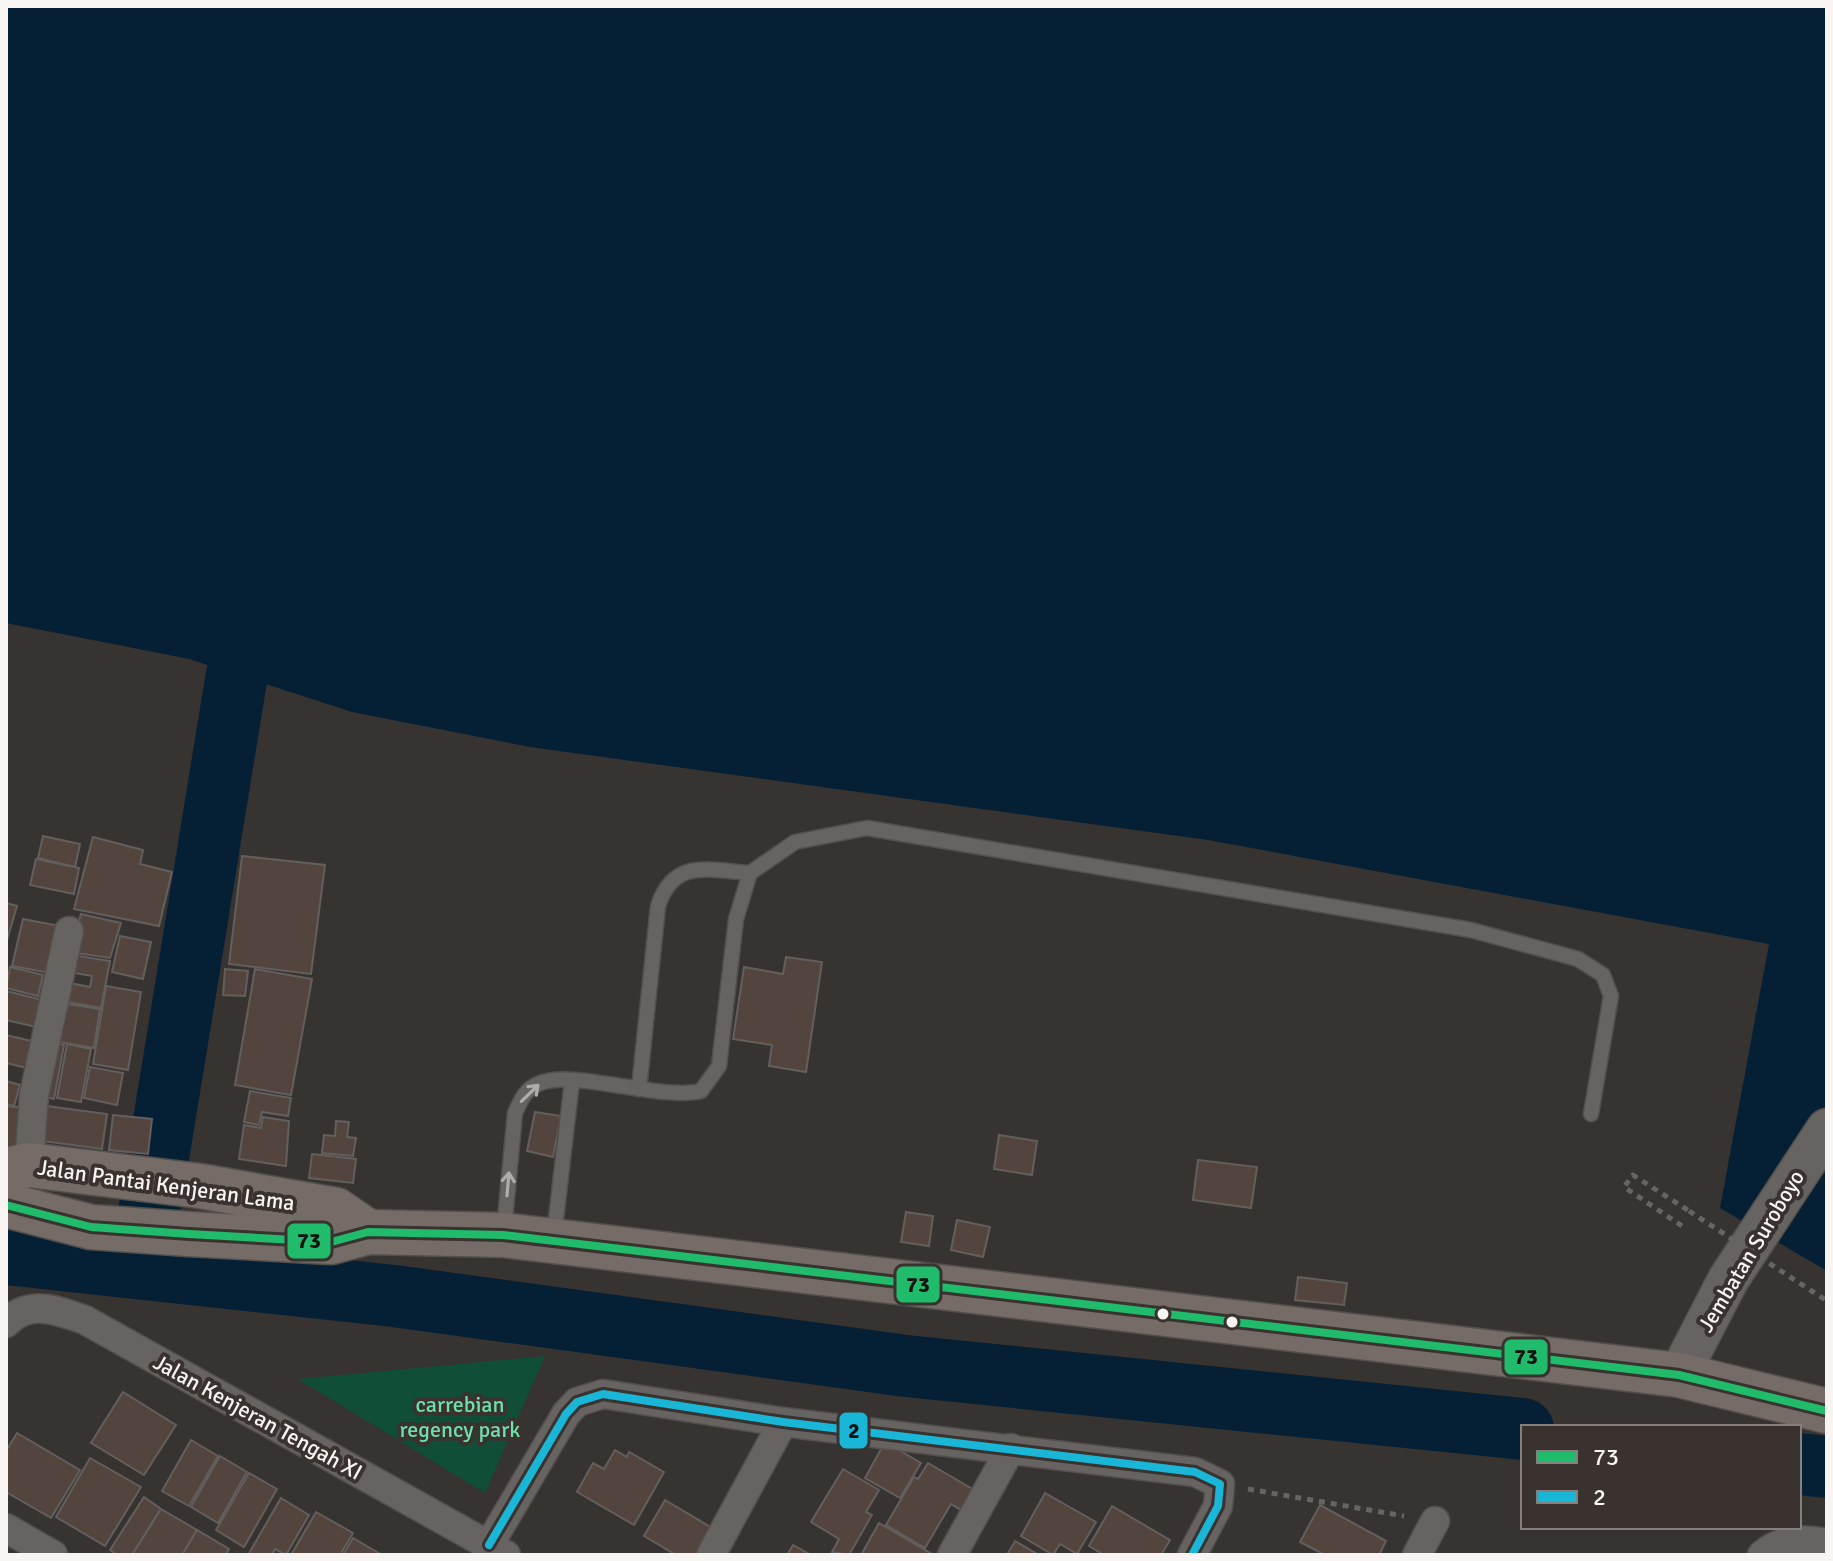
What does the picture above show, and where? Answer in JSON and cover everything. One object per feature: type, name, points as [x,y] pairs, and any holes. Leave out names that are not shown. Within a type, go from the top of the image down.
[{"type":"main road","name":"Jalan Pantai Kenjeran Lama","points":[[18,1168],[102,1172],[336,1210],[368,1232]]},
{"type":"main road","name":"Jalan Pantai Kenjeran Lama","points":[[6,1205],[91,1227],[189,1234],[331,1242],[368,1232],[503,1235],[1679,1375],[1827,1411]]},
{"type":"street","points":[[18,1168],[69,931]]},
{"type":"street","name":"Jembatan Suroboyo","points":[[1679,1375],[1728,1280],[1827,1129]]},
{"type":"street","name":"Jalan Kenjeran Tengah XI","points":[[6,1323],[17,1311],[31,1308],[60,1311],[85,1320],[498,1550]]},
{"type":"street","points":[[498,1550],[566,1414],[577,1402],[603,1394],[783,1422],[1195,1472],[1220,1484],[1218,1506],[1192,1555]]},
{"type":"street","points":[[711,1555],[783,1422]]},
{"type":"street","points":[[952,1555],[1011,1448]]},
{"type":"street","points":[[1417,1555],[1435,1521]]},
{"type":"street","points":[[6,1528],[53,1555]]},
{"type":"street","points":[[1762,1555],[1771,1547],[1797,1539],[1827,1543]]},
{"type":"lane","points":[[639,1089],[658,906],[664,888],[678,874],[695,870],[750,873],[795,842],[867,828],[1471,930],[1578,959],[1603,975],[1611,996],[1591,1114]]},
{"type":"lane","points":[[503,1235],[512,1134],[519,1104],[538,1083],[572,1081],[691,1094],[701,1091],[719,1066],[736,919],[750,873]]},
{"type":"lane","points":[[553,1241],[572,1081]]},
{"type":"path","points":[[1682,1226],[1624,1187],[1633,1175],[1827,1301]]},
{"type":"path","points":[[1220,1484],[1435,1521]]},
{"type":"green space","name":"carrebian regency park","points":[[545,1356],[485,1493],[298,1379]]},
{"type":"water","points":[[6,6],[1827,6],[1827,1271],[1720,1208],[1769,944],[1208,840],[530,747],[352,712],[189,659],[6,623]]},
{"type":"building","points":[[43,836],[80,844],[75,867],[38,858]]},
{"type":"building","points":[[93,837],[143,850],[140,864],[172,872],[159,926],[74,909]]},
{"type":"building","points":[[242,856],[325,865],[311,974],[229,964]]},
{"type":"building","points":[[36,859],[79,868],[74,894],[30,885]]},
{"type":"building","points":[[6,903],[17,906],[7,940],[6,940]]},
{"type":"building","points":[[81,914],[121,923],[110,958],[69,952]]},
{"type":"building","points":[[23,919],[65,927],[56,974],[12,966]]},
{"type":"building","points":[[120,936],[151,942],[143,979],[112,972]]},
{"type":"building","points":[[72,955],[110,961],[101,1008],[56,1000],[59,981],[90,987],[92,976],[69,972]]},
{"type":"building","points":[[786,957],[822,962],[806,1072],[769,1066],[772,1045],[733,1039],[744,967],[783,974]]},
{"type":"building","points":[[10,967],[43,975],[38,996],[6,988]]},
{"type":"building","points":[[225,969],[248,971],[245,996],[223,995]]},
{"type":"building","points":[[255,969],[312,979],[291,1095],[235,1085]]},
{"type":"building","points":[[106,986],[141,992],[128,1070],[93,1064]]},
{"type":"building","points":[[6,991],[51,1002],[45,1029],[6,1020]]},
{"type":"building","points":[[55,1002],[100,1009],[94,1048],[48,1040]]},
{"type":"building","points":[[6,1035],[40,1043],[35,1070],[6,1063]]},
{"type":"building","points":[[48,1042],[64,1045],[54,1099],[38,1095]]},
{"type":"building","points":[[67,1044],[91,1049],[81,1102],[57,1098]]},
{"type":"building","points":[[90,1067],[123,1073],[117,1105],[84,1098]]},
{"type":"building","points":[[6,1081],[20,1085],[14,1106],[6,1104]]},
{"type":"building","points":[[250,1091],[291,1098],[288,1116],[262,1112],[259,1125],[244,1122]]},
{"type":"building","points":[[6,1106],[28,1108],[23,1159],[6,1157]]},
{"type":"building","points":[[47,1106],[107,1114],[102,1149],[42,1141]]},
{"type":"building","points":[[535,1112],[561,1116],[553,1157],[527,1151]]},
{"type":"building","points":[[113,1115],[152,1119],[148,1154],[109,1150]]},
{"type":"building","points":[[263,1117],[289,1121],[286,1166],[239,1159],[244,1125],[261,1128]]},
{"type":"building","points":[[336,1121],[349,1122],[347,1137],[356,1138],[353,1156],[322,1153],[324,1135],[335,1136]]},
{"type":"building","points":[[999,1135],[1037,1141],[1032,1175],[994,1169]]},
{"type":"building","points":[[312,1154],[356,1159],[353,1183],[309,1178]]},
{"type":"building","points":[[1198,1160],[1257,1167],[1251,1208],[1193,1200]]},
{"type":"building","points":[[906,1212],[933,1216],[929,1246],[901,1242]]},
{"type":"building","points":[[957,1220],[990,1227],[983,1257],[951,1250]]},
{"type":"building","points":[[1298,1277],[1347,1283],[1344,1305],[1295,1300]]},
{"type":"building","points":[[123,1392],[176,1425],[144,1475],[91,1443]]},
{"type":"building","points":[[17,1433],[80,1470],[51,1518],[6,1492],[6,1451]]},
{"type":"building","points":[[191,1440],[218,1456],[189,1506],[162,1491]]},
{"type":"building","points":[[885,1442],[921,1463],[900,1498],[865,1478]]},
{"type":"building","points":[[615,1450],[627,1457],[629,1452],[664,1472],[634,1525],[577,1492],[593,1463],[604,1469]]},
{"type":"building","points":[[220,1456],[247,1472],[218,1523],[191,1507]]},
{"type":"building","points":[[90,1458],[141,1487],[105,1546],[56,1517]]},
{"type":"building","points":[[928,1463],[981,1494],[969,1515],[951,1504],[925,1548],[886,1525],[914,1477],[918,1479]]},
{"type":"building","points":[[843,1469],[879,1490],[866,1512],[872,1515],[849,1555],[832,1552],[839,1539],[811,1522]]},
{"type":"building","points":[[249,1473],[277,1489],[244,1547],[216,1530]]},
{"type":"building","points":[[1045,1493],[1096,1522],[1077,1554],[1060,1544],[1053,1555],[1021,1536]]},
{"type":"building","points":[[144,1497],[161,1509],[132,1555],[117,1555],[110,1550]]},
{"type":"building","points":[[281,1498],[309,1515],[286,1555],[275,1549],[272,1555],[248,1555]]},
{"type":"building","points":[[665,1500],[714,1529],[699,1555],[676,1555],[644,1536]]},
{"type":"building","points":[[1320,1505],[1386,1541],[1379,1555],[1325,1555],[1300,1542]]},
{"type":"building","points":[[1112,1506],[1170,1540],[1161,1555],[1104,1555],[1089,1546]]},
{"type":"building","points":[[161,1509],[197,1530],[182,1555],[132,1555]]},
{"type":"building","points":[[316,1512],[353,1533],[340,1555],[291,1555]]},
{"type":"building","points":[[879,1523],[932,1554],[861,1555]]},
{"type":"building","points":[[197,1530],[229,1549],[226,1555],[182,1555]]},
{"type":"building","points":[[353,1538],[382,1555],[343,1555]]},
{"type":"building","points":[[1015,1541],[1039,1555],[1007,1555]]},
{"type":"building","points":[[793,1545],[811,1555],[787,1555]]},
{"type":"waterway","points":[[140,1268],[237,674]]},
{"type":"waterway","points":[[6,1254],[394,1296],[906,1366],[1521,1429]]},
{"type":"waterway","points":[[1801,1464],[1827,1467]]},
{"type":"transit line","name":"73","points":[[6,1205],[91,1227],[189,1234],[331,1242],[368,1232],[503,1235],[1679,1375],[1827,1411]]},
{"type":"transit line","name":"2","points":[[489,1545],[566,1414],[577,1402],[603,1394],[783,1422],[1195,1472],[1220,1484],[1218,1506],[1192,1555]]}]
